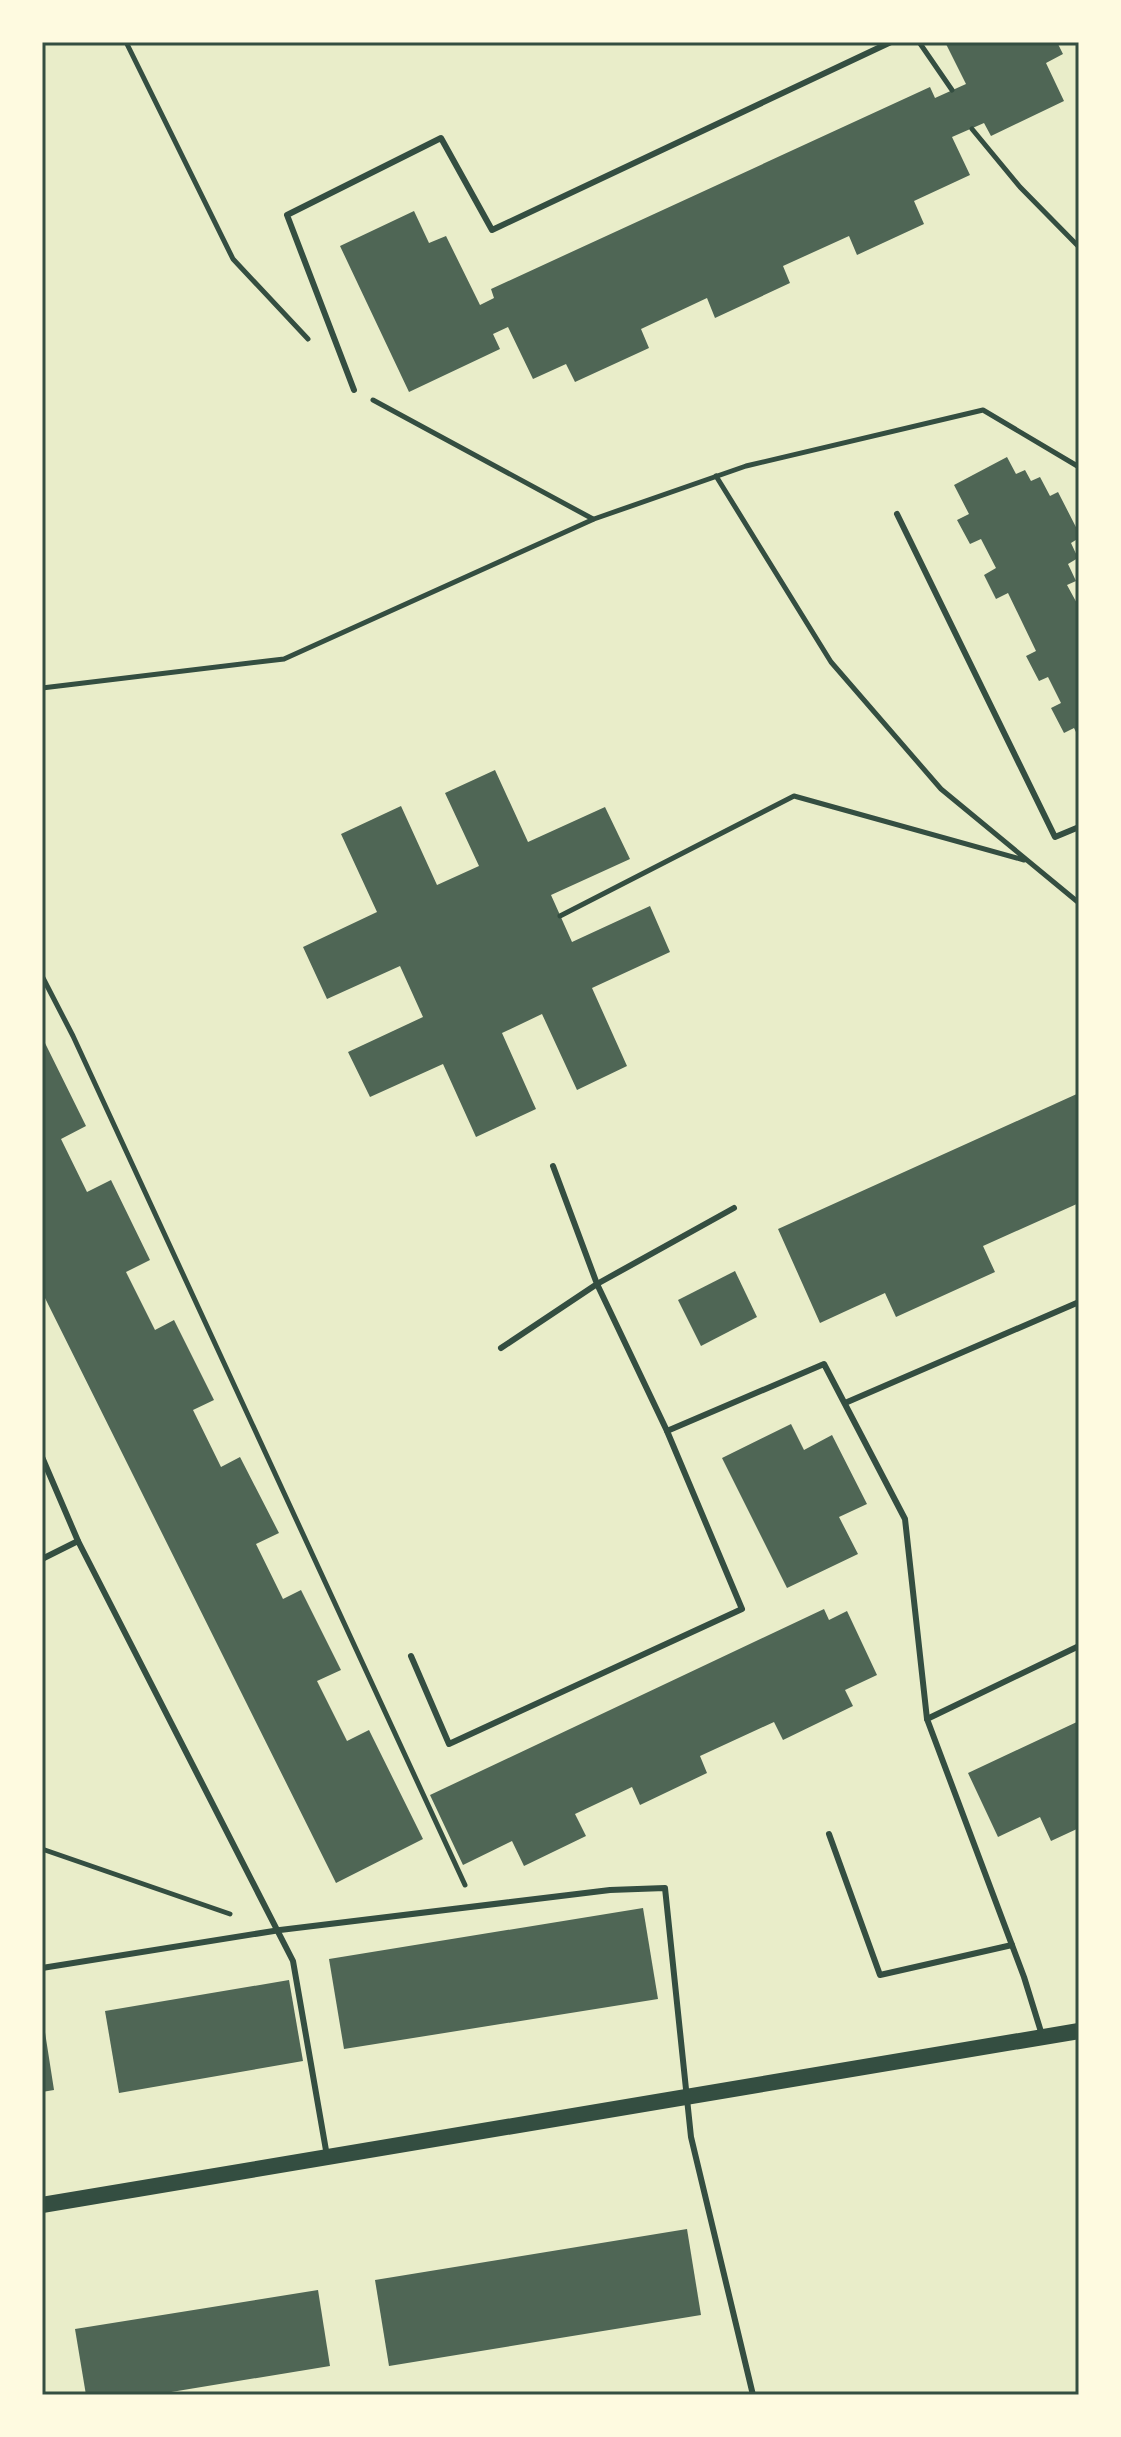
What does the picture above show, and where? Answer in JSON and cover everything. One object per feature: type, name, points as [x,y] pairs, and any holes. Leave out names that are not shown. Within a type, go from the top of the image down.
[{"type":"main road","points":[[42,2205],[1079,2031]]},
{"type":"lane","points":[[354,390],[287,215],[441,138],[492,230],[891,42]]},
{"type":"lane","points":[[897,514],[1055,837],[1079,827]]},
{"type":"lane","points":[[411,1656],[449,1744],[742,1609],[667,1431],[597,1284],[553,1166]]},
{"type":"lane","points":[[501,1348],[597,1284],[734,1208]]},
{"type":"lane","points":[[845,1403],[1079,1302]]},
{"type":"lane","points":[[667,1431],[824,1364],[905,1519],[927,1719],[1012,1945],[1043,2038]]},
{"type":"lane","points":[[42,1457],[78,1541],[280,1930],[293,1961],[327,2156]]},
{"type":"lane","points":[[42,1559],[78,1541]]},
{"type":"lane","points":[[927,1719],[1079,1646]]},
{"type":"lane","points":[[829,1834],[880,1975],[1012,1945]]},
{"type":"lane","points":[[42,1968],[280,1930],[610,1890],[665,1888],[691,2137],[753,2395]]},
{"type":"path","points":[[919,42],[952,90]]},
{"type":"path","points":[[972,129],[1020,187],[1079,247]]},
{"type":"path","points":[[42,688],[284,659],[594,519],[746,466],[983,410],[1079,467]]},
{"type":"path","points":[[716,476],[831,662],[941,789],[1079,903]]},
{"type":"path","points":[[560,916],[794,796],[1028,861]]},
{"type":"path","points":[[42,976],[73,1036],[476,1908]]},
{"type":"path","points":[[42,1849],[280,1930]]},
{"type":"building","points":[[945,42],[1057,42],[1063,54],[1046,63],[1064,101],[991,136],[984,123],[952,137],[970,175],[914,201],[924,224],[857,255],[849,236],[783,266],[790,283],[715,318],[707,298],[641,329],[649,348],[575,382],[566,364],[533,379],[508,327],[493,334],[500,349],[409,392],[340,246],[414,211],[429,243],[446,236],[480,305],[494,298],[491,289],[930,87],[935,98],[966,84]]},
{"type":"building","points":[[1007,457],[1016,474],[1025,470],[1031,481],[1040,477],[1050,496],[1058,492],[1079,533],[1079,538],[1071,543],[1078,558],[1068,564],[1076,581],[1067,585],[1079,607],[1079,738],[1074,728],[1064,733],[1051,708],[1061,703],[1048,677],[1039,681],[1026,656],[1036,651],[1008,593],[996,599],[984,575],[996,568],[981,539],[970,544],[957,520],[969,514],[954,485]]},
{"type":"building","points":[[495,770],[528,842],[605,807],[630,859],[551,895],[572,942],[650,906],[670,952],[592,988],[627,1066],[577,1090],[542,1014],[502,1033],[536,1109],[476,1137],[443,1064],[370,1097],[348,1052],[423,1017],[400,966],[327,999],[303,947],[377,912],[341,834],[401,806],[437,885],[479,866],[445,793]]},
{"type":"building","points":[[45,1043],[86,1126],[61,1139],[87,1192],[111,1180],[150,1260],[126,1272],[155,1330],[174,1320],[214,1400],[193,1410],[221,1467],[240,1457],[279,1533],[256,1544],[283,1599],[301,1590],[341,1670],[317,1681],[347,1741],[369,1730],[423,1839],[336,1883],[42,1292],[42,1044]]},
{"type":"building","points":[[1079,1093],[1079,1203],[983,1246],[995,1272],[896,1317],[885,1293],[820,1323],[778,1229]]},
{"type":"building","points":[[735,1271],[757,1317],[701,1346],[678,1300]]},
{"type":"building","points":[[791,1424],[804,1450],[832,1435],[867,1504],[839,1517],[858,1554],[787,1588],[722,1458]]},
{"type":"building","points":[[824,1609],[829,1620],[847,1611],[877,1675],[845,1690],[853,1706],[783,1740],[774,1722],[700,1756],[707,1773],[640,1805],[632,1787],[575,1814],[586,1836],[524,1866],[512,1841],[463,1865],[430,1795]]},
{"type":"building","points":[[1079,1721],[1079,1828],[1051,1841],[1040,1817],[998,1837],[968,1773]]},
{"type":"building","points":[[643,1908],[658,1999],[344,2049],[329,1959]]},
{"type":"building","points":[[289,1980],[303,2061],[119,2093],[105,2011]]},
{"type":"building","points":[[42,2027],[54,2090],[42,2092]]},
{"type":"building","points":[[687,2229],[701,2315],[389,2366],[375,2280]]},
{"type":"building","points":[[318,2290],[330,2366],[153,2395],[86,2395],[75,2329]]}]
